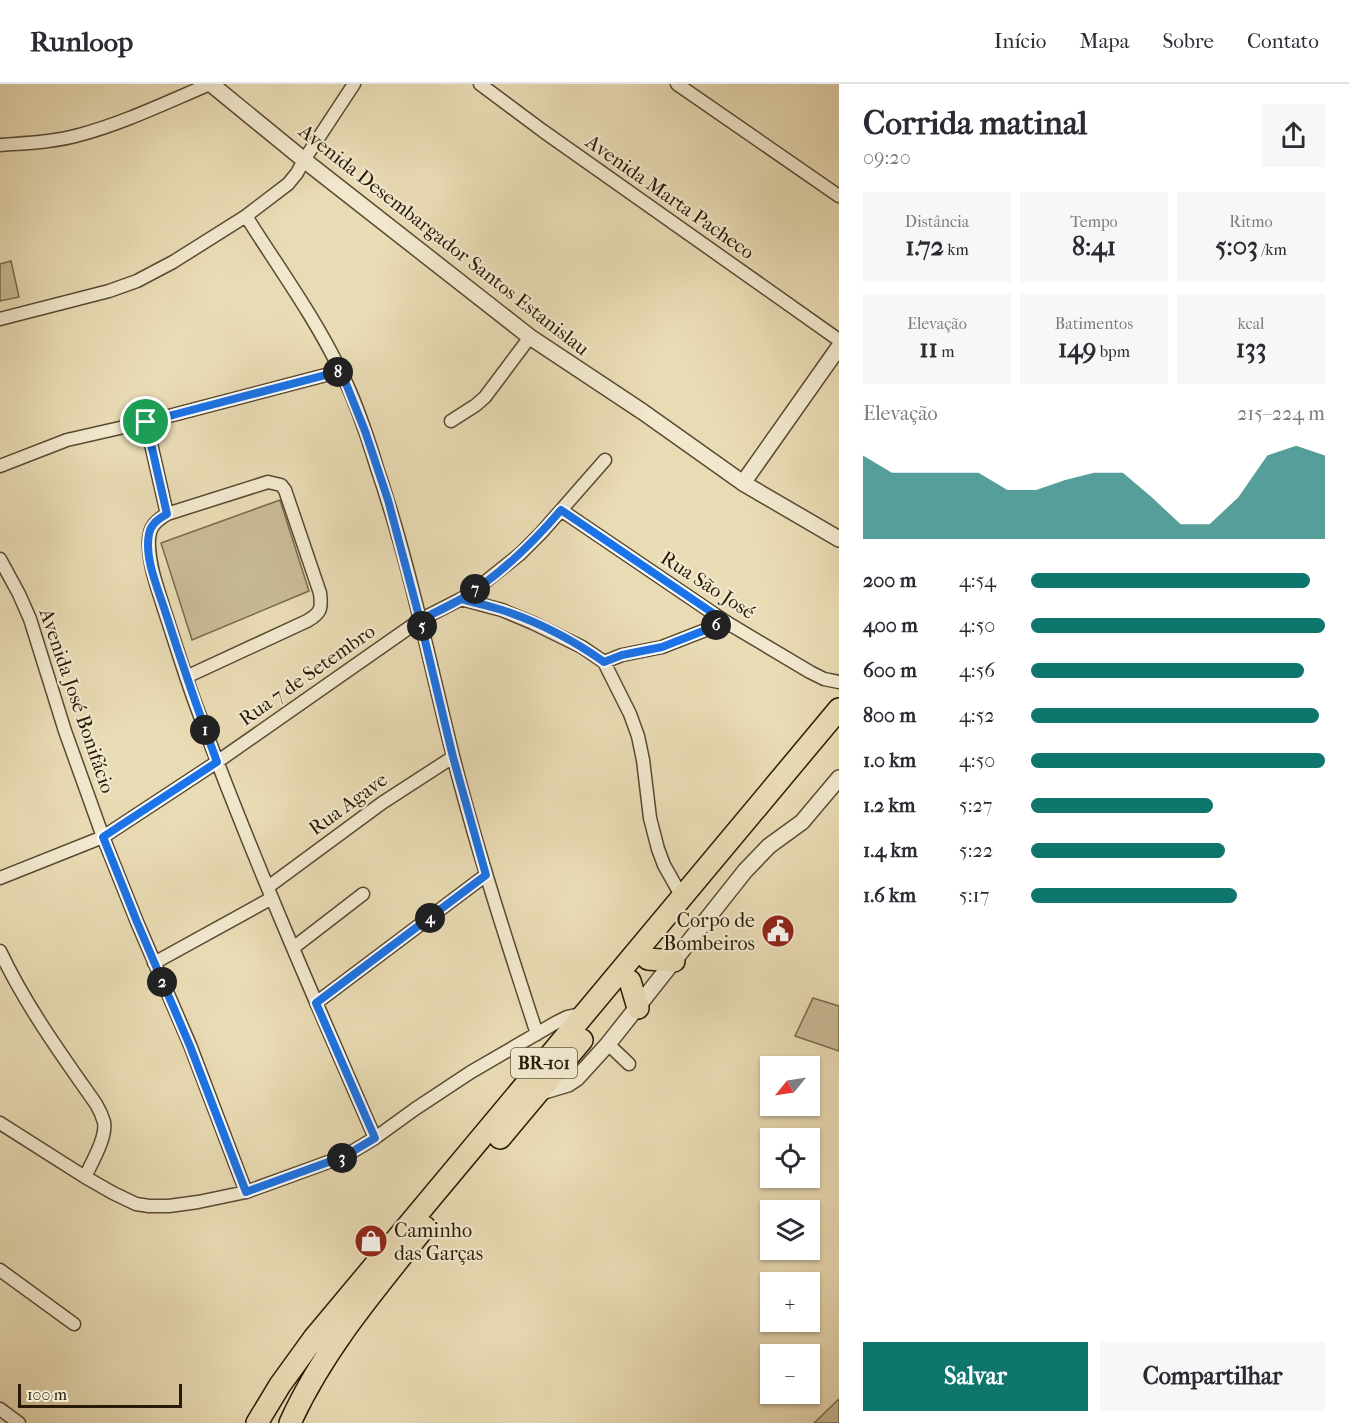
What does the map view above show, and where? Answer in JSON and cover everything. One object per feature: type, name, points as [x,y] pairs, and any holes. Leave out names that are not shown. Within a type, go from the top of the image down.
[{"type":"highway","name":"BR-101","points":[[256,1423],[314,1338],[839,709]]},
{"type":"highway","name":"BR-101","points":[[290,1423],[316,1375],[361,1306],[839,730]]},
{"type":"highway","points":[[648,960],[674,961]]},
{"type":"highway","points":[[630,981],[638,1008]]},
{"type":"street","points":[[0,146],[77,135],[111,125],[210,84]]},
{"type":"street","name":"Avenida Desembargador Santos Estanislau","points":[[210,84],[530,337],[743,483],[839,539]]},
{"type":"street","points":[[0,319],[109,291],[137,281],[173,262],[246,216],[288,184],[297,173],[354,84]]},
{"type":"street","name":"Avenida Marta Pacheco","points":[[480,84],[839,340]]},
{"type":"street","points":[[684,86],[839,196]]},
{"type":"street","points":[[246,216],[320,332],[341,371],[365,431],[388,500],[453,757],[486,875],[537,1034]]},
{"type":"street","points":[[451,421],[485,397],[530,337]]},
{"type":"street","points":[[743,483],[839,346]]},
{"type":"street","points":[[0,466],[67,440],[146,422],[341,371]]},
{"type":"street","points":[[146,422],[167,514]]},
{"type":"street","name":"Rua 7 de Setembro","points":[[0,878],[103,837],[217,762],[420,620],[461,599],[520,554],[605,460]]},
{"type":"street","points":[[186,677],[306,621],[320,611],[320,593],[285,490],[281,485],[268,482],[167,514],[157,520],[149,535],[152,570],[186,677],[217,762],[316,1003],[375,1138]]},
{"type":"street","name":"Rua São José","points":[[561,510],[726,622],[810,672],[824,679],[839,682]]},
{"type":"street","name":"Avenida José Bonifácio","points":[[0,559],[30,619],[64,731],[103,837],[190,1046],[246,1192]]},
{"type":"street","points":[[461,599],[502,610],[533,623],[582,646],[604,662],[638,736],[650,818],[658,849],[682,897]]},
{"type":"street","points":[[604,662],[622,655],[662,647],[726,622]]},
{"type":"street","name":"Rua Agave","points":[[154,963],[270,893],[382,803],[453,757]]},
{"type":"street","points":[[538,1093],[568,1084],[577,1078],[638,1008],[744,871],[769,846],[802,822],[839,778]]},
{"type":"street","points":[[316,1003],[486,875]]},
{"type":"street","points":[[293,948],[363,894]]},
{"type":"street","points":[[0,951],[33,1013],[102,1116],[105,1129],[86,1177]]},
{"type":"street","points":[[0,1123],[86,1177],[136,1204],[169,1206],[198,1202],[246,1192],[345,1156],[471,1072],[567,1017],[586,1013]]},
{"type":"street","points":[[608,1044],[629,1064]]},
{"type":"street","points":[[0,1270],[74,1324]]},
{"type":"street","points":[[0,1409],[19,1423]]},
{"type":"shaded area","points":[[11,261],[19,297],[0,301],[0,264]]},
{"type":"shaded area","points":[[280,500],[309,591],[192,640],[161,543]]},
{"type":"shaded area","points":[[813,998],[839,1006],[839,1051],[795,1036]]},
{"type":"shaded area","points":[[839,1399],[839,1423],[814,1423]]},
{"type":"place","name":"Corpo de Bombeiros","points":[[778,931]]},
{"type":"place","name":"Caminho das Garças","points":[[371,1241]]},
{"type":"route","points":[[146,422],[167,514],[157,520],[149,535],[152,570],[186,677],[217,762],[103,837],[190,1046],[246,1192],[345,1156],[375,1138],[316,1003],[486,875],[453,757],[420,620],[461,599],[502,610],[563,636],[604,662],[622,655],[662,647],[726,622],[561,510],[520,554],[485,582],[461,599],[420,620],[388,500],[365,431],[341,371],[146,422]]}]
